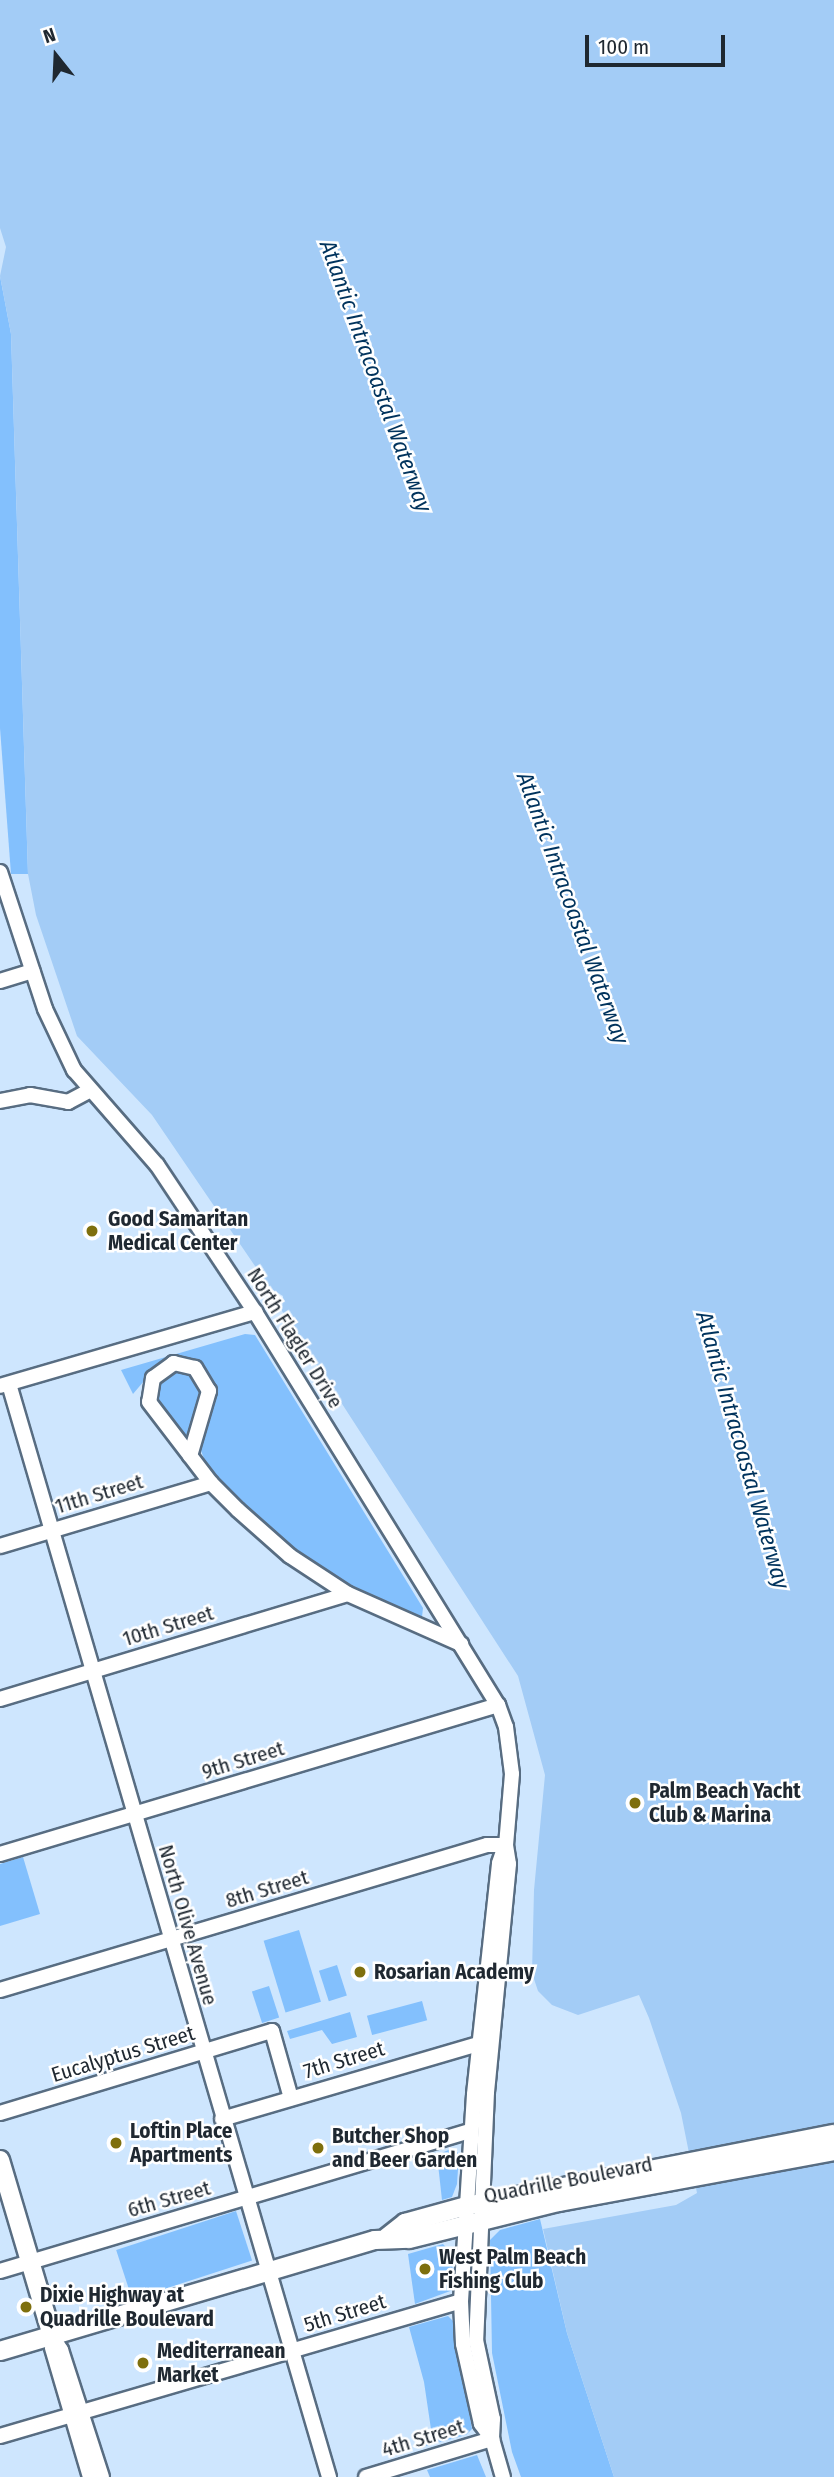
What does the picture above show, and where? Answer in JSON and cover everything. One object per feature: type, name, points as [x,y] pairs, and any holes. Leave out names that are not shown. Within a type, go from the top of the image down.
[{"type":"main road","points":[[679,2173],[834,2134]]},
{"type":"main road","points":[[679,2173],[834,2151]]},
{"type":"main road","points":[[0,2160],[52,2336]]},
{"type":"main road","name":"Quadrille Boulevard","points":[[0,2351],[387,2237],[410,2239],[473,2213],[679,2173]]},
{"type":"street","name":"North Flagler Drive","points":[[1,880],[57,1038],[89,1091],[157,1165],[255,1312],[498,1705],[511,1747],[513,1774],[506,1845],[509,1864],[473,2213],[461,2301],[463,2344],[481,2424],[492,2439]]},
{"type":"street","points":[[0,981],[32,971]]},
{"type":"street","points":[[0,1101],[21,1095],[68,1102],[89,1091]]},
{"type":"street","points":[[5,1385],[255,1312]]},
{"type":"street","points":[[190,1456],[209,1391],[195,1368],[174,1363],[153,1378],[149,1402],[190,1456],[211,1483],[281,1548],[348,1594],[461,1644]]},
{"type":"street","name":"North Olive Avenue","points":[[5,1385],[52,1531],[329,2477]]},
{"type":"street","name":"11th Street","points":[[0,1546],[211,1483]]},
{"type":"street","name":"10th Street","points":[[0,1699],[348,1594]]},
{"type":"street","name":"9th Street","points":[[0,1854],[498,1705]]},
{"type":"street","name":"8th Street","points":[[0,1990],[487,1845],[506,1845]]},
{"type":"street","name":"North Flagler Drive","points":[[503,2477],[492,2439],[493,2419],[476,2340],[471,2132],[499,1863],[506,1845]]},
{"type":"street","name":"Eucalyptus Street","points":[[0,2113],[272,2031],[291,2098]]},
{"type":"street","name":"7th Street","points":[[222,2119],[479,2044]]},
{"type":"street","name":"6th Street","points":[[0,2271],[471,2132]]},
{"type":"street","name":"5th Street","points":[[0,2436],[461,2301]]},
{"type":"street","points":[[52,2336],[61,2350],[90,2477]]},
{"type":"street","points":[[76,2414],[102,2477]]},
{"type":"street","name":"4th Street","points":[[366,2477],[492,2439]]},
{"type":"shaded area","points":[[0,276],[11,334],[28,874],[11,874],[0,728]]},
{"type":"shaded area","points":[[245,1334],[255,1335],[423,1608],[422,1617],[413,1620],[307,1560],[210,1475],[200,1448],[213,1393],[206,1371],[180,1357],[160,1362],[133,1394],[121,1370]]},
{"type":"shaded area","points":[[180,1369],[191,1373],[199,1384],[199,1397],[185,1440],[155,1397],[155,1382]]},
{"type":"shaded area","points":[[23,1857],[40,1914],[0,1926],[0,1864]]},
{"type":"shaded area","points":[[299,1930],[321,2002],[286,2013],[264,1941]]},
{"type":"shaded area","points":[[337,1965],[347,1995],[329,2001],[319,1971]]},
{"type":"shaded area","points":[[269,1986],[279,2017],[262,2023],[252,1992]]},
{"type":"shaded area","points":[[422,2001],[427,2020],[372,2035],[367,2016]]},
{"type":"shaded area","points":[[350,2012],[357,2037],[332,2044],[322,2030],[290,2039],[287,2031]]},
{"type":"shaded area","points":[[453,2148],[459,2154],[457,2184],[452,2197],[442,2200],[437,2155]]},
{"type":"shaded area","points":[[236,2211],[252,2260],[132,2299],[116,2250]]},
{"type":"shaded area","points":[[540,2219],[567,2333],[614,2477],[521,2477],[512,2452],[492,2353],[490,2240],[500,2230]]},
{"type":"shaded area","points":[[443,2244],[452,2254],[453,2290],[415,2304],[408,2254]]},
{"type":"shaded area","points":[[448,2316],[454,2322],[472,2429],[466,2435],[426,2446],[425,2439],[432,2436],[424,2382],[409,2327]]},
{"type":"shaded area","points":[[477,2455],[486,2477],[430,2477],[427,2470]]},
{"type":"water","name":"Atlantic Intracoastal Waterway","points":[[0,0],[834,0],[834,2477],[614,2477],[567,2333],[543,2229],[676,2205],[697,2193],[681,2113],[649,2018],[639,1995],[578,2015],[552,2005],[538,1991],[532,1973],[534,1890],[545,1775],[518,1676],[282,1311],[283,1296],[270,1288],[152,1115],[77,1036],[36,915],[28,874],[11,334],[0,276],[6,247],[0,228]]},
{"type":"place","name":"Good Samaritan Medical Center","points":[[92,1231]]},
{"type":"place","name":"Palm Beach Yacht Club & Marina","points":[[635,1803]]},
{"type":"place","name":"Rosarian Academy","points":[[360,1972]]},
{"type":"place","name":"Loftin Place Apartments","points":[[116,2143]]},
{"type":"place","name":"Butcher Shop and Beer Garden","points":[[318,2148]]},
{"type":"place","name":"West Palm Beach Fishing Club","points":[[425,2269]]},
{"type":"place","name":"Dixie Highway at Quadrille Boulevard","points":[[26,2307]]},
{"type":"place","name":"Mediterranean Market","points":[[143,2363]]}]
